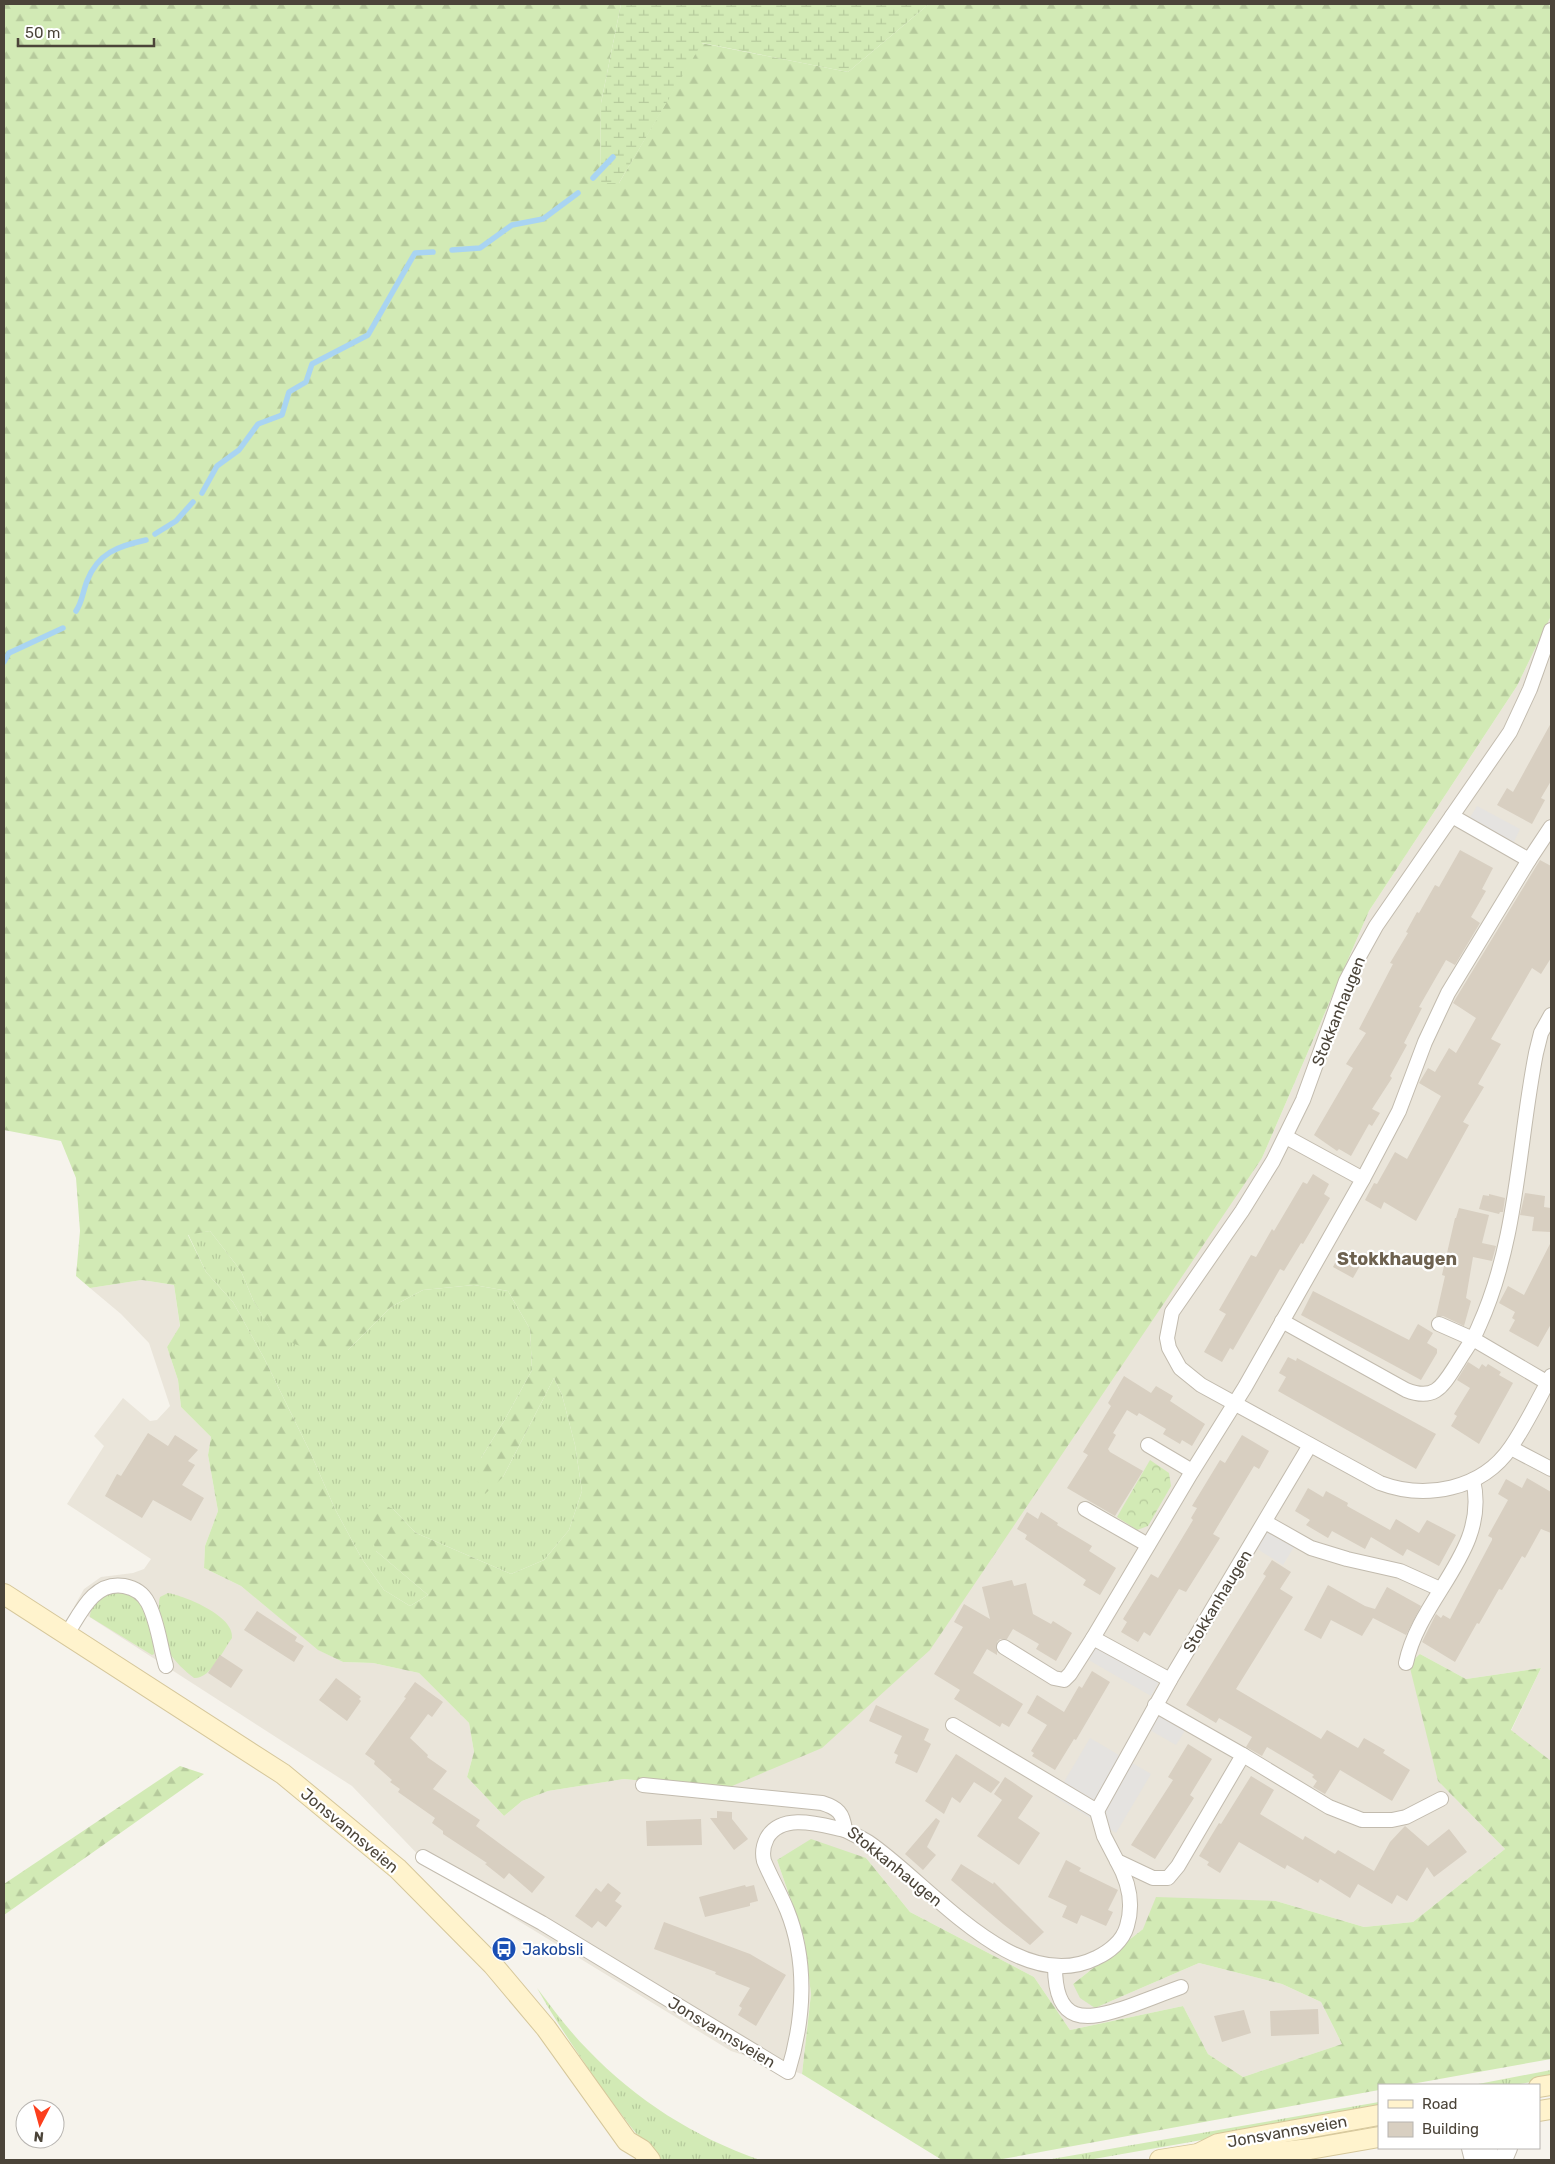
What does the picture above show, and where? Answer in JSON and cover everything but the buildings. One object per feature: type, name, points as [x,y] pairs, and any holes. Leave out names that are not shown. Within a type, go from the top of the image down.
[{"type":"main road","name":"Jonsvannsveien","points":[[4,1594],[283,1774],[398,1869],[493,1965],[546,2028],[628,2151],[642,2150],[650,2160]]},
{"type":"main road","name":"Jonsvannsveien","points":[[1160,2160],[1198,2154],[1218,2144],[1378,2115]]},
{"type":"main road","name":"Jonsvannsveien","points":[[1198,2154],[1221,2159],[1310,2150],[1378,2137]]},
{"type":"street","name":"Stokkanhaugen","points":[[1439,1324],[1550,1379],[1511,1448],[1496,1464],[1473,1480],[1436,1492],[1396,1489],[1380,1483],[1201,1385],[1180,1368],[1168,1348],[1169,1325],[1172,1312],[1258,1186],[1286,1137],[1303,1100],[1356,962],[1376,926],[1510,732],[1530,689],[1551,630]]},
{"type":"street","points":[[1452,816],[1529,860]]},
{"type":"street","points":[[1004,1647],[1054,1678],[1064,1680],[1070,1674],[1192,1471],[1235,1404],[1363,1179],[1399,1111],[1425,1042],[1448,993],[1551,827]]},
{"type":"street","points":[[1282,1321],[1406,1390],[1426,1395],[1439,1389],[1472,1339],[1486,1310],[1498,1274],[1512,1215],[1537,1047],[1541,1033],[1551,1015]]},
{"type":"street","points":[[1286,1137],[1363,1179]]},
{"type":"street","points":[[1148,1445],[1192,1471]]},
{"type":"street","name":"Stokkanhaugen","points":[[643,1785],[822,1803],[840,1811],[844,1818],[845,1830],[869,1843],[986,1939],[1021,1957],[1055,1966],[1071,1967],[1084,1964],[1108,1951],[1123,1936],[1129,1919],[1130,1894],[1125,1874],[1104,1836],[1097,1811],[1155,1705],[1310,1445]]},
{"type":"street","points":[[1511,1448],[1551,1469]]},
{"type":"street","points":[[1406,1663],[1414,1636],[1472,1532],[1477,1509],[1473,1480]]},
{"type":"street","points":[[1085,1509],[1148,1545]]},
{"type":"street","points":[[1265,1522],[1311,1548],[1347,1559],[1400,1571],[1440,1590]]},
{"type":"street","points":[[67,1634],[88,1601],[98,1590],[108,1586],[132,1588],[142,1594],[148,1603],[166,1666]]},
{"type":"street","points":[[1092,1638],[1170,1680]]},
{"type":"street","points":[[1155,1705],[1244,1755],[1329,1807],[1362,1820],[1392,1820],[1406,1817],[1441,1799]]},
{"type":"street","points":[[953,1725],[1097,1811]]},
{"type":"street","points":[[1117,1861],[1153,1878],[1168,1878],[1178,1866],[1244,1755]]},
{"type":"street","name":"Jonsvannsveien","points":[[424,1857],[542,1923],[788,2072],[799,2033],[801,2014],[799,1960],[796,1939],[787,1910],[764,1861],[762,1854],[764,1843],[776,1827],[785,1823],[812,1824],[845,1830]]},
{"type":"street","points":[[1055,1966],[1056,1990],[1060,2000],[1074,2014],[1083,2017],[1106,2014],[1182,1987]]},
{"type":"shaded area","name":"Stokkhaugen","points":[[1551,616],[1551,1761],[1511,1731],[1541,1668],[1466,1679],[1420,1654],[1438,1781],[1505,1849],[1413,1922],[1364,1927],[1276,1901],[1143,1929],[1073,1984],[1095,2008],[1199,1963],[1282,1984],[1321,2002],[1342,2044],[1243,2077],[1208,2054],[1183,2006],[1070,2030],[1034,1977],[910,1912],[866,1858],[777,1860],[804,1938],[811,1994],[802,2074],[731,2051],[429,1866],[352,1786],[74,1607],[84,1589],[101,1577],[133,1573],[144,1569],[151,1559],[67,1504],[104,1446],[94,1436],[123,1398],[150,1421],[157,1420],[170,1406],[149,1343],[121,1314],[90,1288],[142,1280],[174,1285],[180,1327],[167,1347],[178,1380],[181,1407],[211,1437],[208,1455],[218,1511],[205,1546],[204,1568],[241,1586],[319,1650],[343,1662],[373,1663],[419,1673],[469,1723],[474,1752],[467,1777],[504,1816],[522,1801],[548,1791],[624,1779],[725,1789],[1262,1158],[1369,911],[1517,686]]},
{"type":"shaded area","points":[[1477,806],[1520,829],[1510,850],[1466,824]]},
{"type":"shaded area","points":[[1261,1529],[1294,1547],[1283,1565],[1251,1545]]},
{"type":"shaded area","points":[[1098,1641],[1162,1676],[1151,1696],[1087,1659]]},
{"type":"shaded area","points":[[1155,1705],[1189,1724],[1176,1745],[1143,1726]]},
{"type":"shaded area","points":[[1090,1738],[1151,1774],[1116,1833],[1055,1797]]},
{"type":"green space","points":[[4,4],[621,4],[601,103],[600,183],[619,183],[701,43],[848,72],[929,4],[1551,4],[1551,616],[1517,686],[1369,911],[1262,1158],[930,1650],[822,1748],[725,1789],[624,1779],[548,1791],[522,1801],[504,1816],[467,1777],[474,1752],[469,1723],[419,1673],[373,1663],[343,1662],[318,1650],[241,1586],[204,1568],[205,1546],[218,1511],[208,1455],[211,1437],[181,1407],[178,1380],[167,1347],[180,1326],[174,1285],[142,1280],[90,1288],[76,1276],[80,1231],[76,1178],[61,1141],[4,1130]],"holes":[[[210,1231],[241,1271],[253,1300],[274,1336],[318,1353],[348,1350],[391,1307],[423,1290],[474,1285],[508,1291],[530,1329],[532,1370],[481,1458],[477,1480],[485,1494],[503,1477],[554,1378],[562,1395],[575,1445],[582,1491],[569,1530],[544,1560],[511,1574],[416,1533],[393,1509],[377,1502],[363,1510],[376,1551],[428,1595],[410,1606],[384,1590],[362,1559],[335,1509],[311,1454],[264,1358],[233,1302],[206,1272],[188,1235]]]},
{"type":"green space","points":[[621,4],[929,4],[848,72],[702,43],[619,183],[600,183],[601,103]]},
{"type":"green space","points":[[210,1231],[241,1271],[253,1300],[274,1335],[348,1350],[391,1307],[423,1290],[474,1285],[508,1291],[530,1329],[532,1370],[481,1458],[503,1477],[554,1378],[562,1395],[575,1445],[582,1491],[569,1530],[544,1560],[511,1574],[416,1533],[393,1509],[376,1551],[428,1595],[410,1606],[384,1590],[362,1559],[335,1509],[311,1454],[264,1358],[233,1302],[206,1272],[188,1234]]},
{"type":"green space","points":[[1150,1460],[1169,1473],[1171,1486],[1148,1526],[1137,1530],[1117,1517]]},
{"type":"green space","points":[[113,1591],[123,1592],[135,1598],[145,1611],[151,1629],[154,1654],[152,1655],[90,1617],[95,1604]]},
{"type":"green space","points":[[168,1593],[186,1598],[208,1608],[226,1622],[231,1630],[232,1638],[221,1656],[206,1674],[200,1677],[194,1678],[177,1663],[167,1647],[161,1624],[159,1602],[160,1597]]},
{"type":"green space","points":[[1420,1654],[1466,1679],[1541,1668],[1511,1730],[1551,1761],[1551,2059],[1412,2084],[1378,2084],[1378,2090],[997,2160],[942,2160],[802,2074],[811,1994],[804,1938],[777,1860],[811,1839],[866,1858],[910,1912],[1034,1977],[1070,2030],[1183,2006],[1208,2054],[1243,2077],[1342,2044],[1321,2002],[1282,1984],[1199,1963],[1095,2008],[1080,1998],[1073,1984],[1143,1929],[1156,1897],[1276,1901],[1364,1927],[1413,1922],[1505,1849],[1438,1781],[1409,1664]]},
{"type":"green space","points":[[180,1766],[204,1774],[4,1915],[4,1884]]},
{"type":"green space","points":[[537,1988],[588,2050],[606,2068],[646,2101],[712,2140],[760,2160],[662,2160],[636,2133],[599,2084],[559,2025]]},
{"type":"green space","points":[[1551,2070],[1551,2079],[1519,2084],[1478,2084]]},
{"type":"green space","points":[[1378,2102],[1378,2109],[1088,2160],[1046,2160]]},
{"type":"waterway","points":[[593,178],[613,157]]},
{"type":"waterway","points":[[452,250],[480,248],[512,225],[543,219],[578,193]]},
{"type":"waterway","points":[[202,493],[217,466],[239,450],[258,424],[282,415],[289,392],[306,382],[312,364],[368,335],[415,253],[433,252]]},
{"type":"waterway","points":[[155,534],[176,521],[193,502]]},
{"type":"waterway","points":[[76,611],[87,581],[103,557],[118,548],[146,540]]},
{"type":"waterway","points":[[4,662],[9,653],[63,628]]},
{"type":"place","name":"Jakobsli","points":[[504,1949]]},
{"type":"district","name":"Stokkhaugen","points":[[1397,1259]]}]
